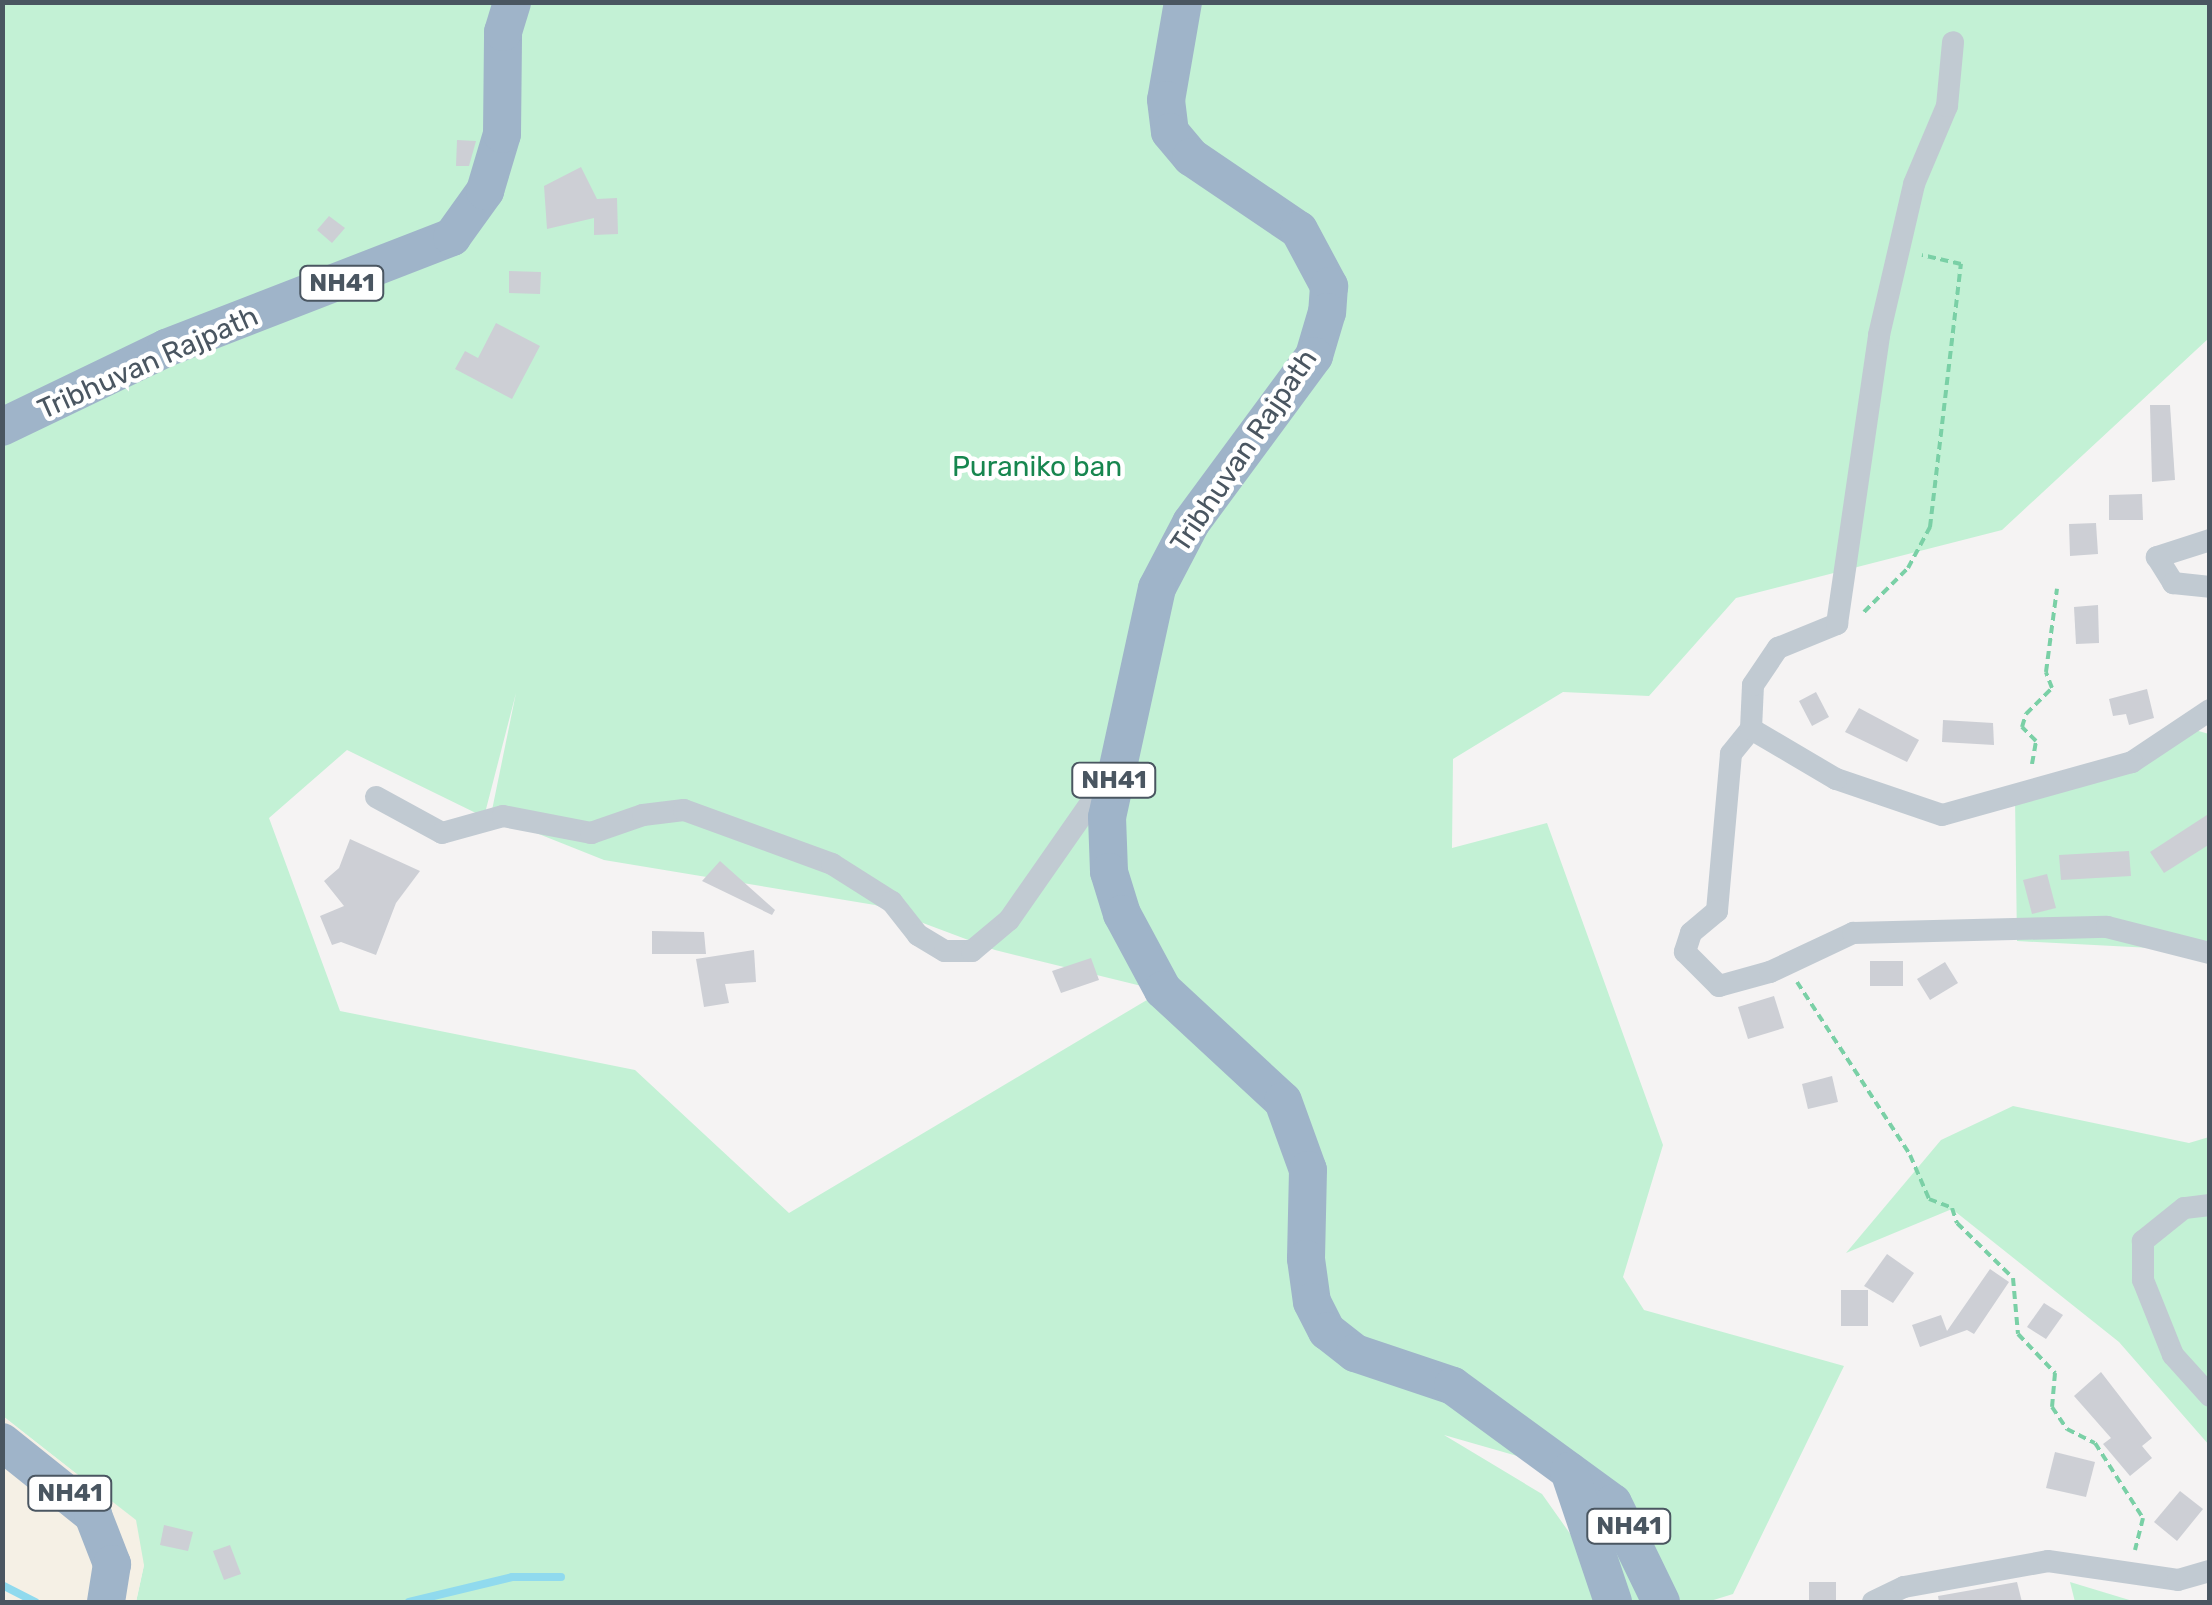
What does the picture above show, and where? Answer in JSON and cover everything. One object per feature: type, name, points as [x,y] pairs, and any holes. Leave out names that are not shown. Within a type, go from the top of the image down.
[{"type":"highway","name":"Tribhuvan Rajpath","points":[[2,427],[166,348],[452,237],[486,191],[502,134],[503,32],[512,2]]},
{"type":"highway","name":"Tribhuvan Rajpath","points":[[1183,2],[1166,100],[1170,132],[1191,157],[1299,230],[1329,286],[1327,312],[1314,356],[1172,556],[1157,588],[1107,817],[1109,872],[1122,914],[1163,990],[1283,1101],[1308,1170],[1306,1259],[1312,1302],[1327,1331],[1355,1353],[1454,1386],[1612,1502],[1631,1529],[1661,1602]]},
{"type":"highway","name":"NH41","points":[[2,1442],[93,1515],[112,1564],[106,1602]]},
{"type":"highway","name":"NH41","points":[[1569,1470],[1613,1602]]},
{"type":"street","points":[[1953,42],[1947,106],[1914,184],[1902,250],[1879,335],[1836,624],[1778,648],[1753,685],[1751,729],[1731,754],[1717,910],[1691,934],[1685,952],[1719,986],[1770,972],[1790,958],[1854,933],[2107,927],[2210,953]]},
{"type":"street","points":[[2210,540],[2157,557],[2173,583],[2210,587]]},
{"type":"street","points":[[1751,729],[1836,780],[1942,814],[2014,798],[2132,762],[2210,710]]},
{"type":"street","points":[[376,797],[442,834],[502,816],[591,834],[656,811],[684,810],[832,864],[892,902],[918,936],[944,951],[972,951],[1009,920],[1117,767]]},
{"type":"street","points":[[2210,1205],[2184,1208],[2142,1241],[2143,1280],[2174,1355],[2210,1396]]},
{"type":"street","points":[[1873,1602],[1904,1587],[2048,1561],[2178,1580],[2210,1571]]},
{"type":"path","points":[[1836,624],[1871,609],[1908,568],[1930,527],[1961,264],[1902,250]]},
{"type":"path","points":[[2014,798],[2035,756],[2036,741],[2022,727],[2026,714],[2052,688],[2046,672],[2057,589]]},
{"type":"path","points":[[1790,958],[1801,994],[1910,1155],[1929,1199],[1952,1208],[1957,1222],[2013,1278],[2018,1334],[2055,1372],[2052,1407],[2067,1429],[2095,1443],[2143,1518],[2142,1536],[2122,1574]]},
{"type":"green space","name":"Puraniko ban","points":[[2,3],[2209,3],[2209,338],[2002,530],[1736,598],[1649,696],[1563,692],[1453,759],[1452,848],[1547,823],[1663,1145],[1623,1277],[1644,1310],[1844,1366],[1733,1594],[1707,1602],[136,1602],[144,1565],[97,1490],[3,1416]],"holes":[[[516,693],[491,815],[604,860],[875,905],[995,950],[1162,991],[789,1213],[635,1070],[340,1011],[269,818],[347,750],[484,817]],[[1444,1435],[1569,1471],[1571,1535],[1542,1494]]]},
{"type":"green space","points":[[2181,726],[2209,734],[2209,951],[2017,941],[2015,798],[2132,762]]},
{"type":"green space","points":[[2013,1106],[2189,1143],[2209,1137],[2209,1445],[2119,1342],[1952,1209],[1846,1253],[1941,1140]]},
{"type":"green space","points":[[2070,1582],[2136,1602],[2075,1602]]},
{"type":"sand","points":[[2,1416],[136,1520],[144,1565],[136,1602],[3,1602]]},
{"type":"building","points":[[457,140],[476,141],[469,166],[456,166]]},
{"type":"building","points":[[581,167],[597,199],[617,198],[618,234],[594,235],[594,218],[547,229],[544,186]]},
{"type":"building","points":[[329,216],[345,228],[332,243],[317,230]]},
{"type":"building","points":[[509,271],[541,272],[540,294],[509,293]]},
{"type":"building","points":[[496,323],[540,346],[512,399],[455,369],[465,351],[478,358]]},
{"type":"building","points":[[2150,405],[2170,405],[2175,480],[2152,482]]},
{"type":"building","points":[[2142,494],[2143,520],[2109,520],[2109,495]]},
{"type":"building","points":[[2096,523],[2098,554],[2070,556],[2069,524]]},
{"type":"building","points":[[2098,605],[2099,643],[2076,644],[2074,607]]},
{"type":"building","points":[[2147,689],[2154,718],[2129,725],[2126,714],[2113,716],[2109,699]]},
{"type":"building","points":[[1816,692],[1829,717],[1812,726],[1799,701]]},
{"type":"building","points":[[1859,708],[1919,740],[1907,762],[1845,732]]},
{"type":"building","points":[[1943,720],[1993,723],[1994,745],[1942,742]]},
{"type":"building","points":[[2210,813],[2210,844],[2164,873],[2150,852]]},
{"type":"building","points":[[350,839],[420,871],[396,903],[376,955],[341,942],[332,945],[320,916],[344,906],[324,881],[339,868]]},
{"type":"building","points":[[2129,851],[2131,876],[2061,880],[2059,855]]},
{"type":"building","points":[[720,861],[775,910],[772,915],[702,881]]},
{"type":"building","points":[[2047,874],[2056,908],[2032,914],[2023,880]]},
{"type":"building","points":[[652,931],[704,932],[706,954],[652,954]]},
{"type":"building","points":[[754,950],[756,982],[725,984],[729,1003],[704,1007],[696,959]]},
{"type":"building","points":[[1091,958],[1099,980],[1061,993],[1052,971]]},
{"type":"building","points":[[1870,961],[1903,961],[1903,986],[1870,986]]},
{"type":"building","points":[[1945,962],[1958,983],[1930,1000],[1917,979]]},
{"type":"building","points":[[1774,996],[1784,1028],[1748,1039],[1738,1007]]},
{"type":"building","points":[[1832,1076],[1838,1102],[1808,1109],[1802,1084]]},
{"type":"building","points":[[1887,1254],[1914,1273],[1893,1303],[1864,1286]]},
{"type":"building","points":[[1990,1269],[2009,1282],[1974,1334],[1967,1330],[1920,1347],[1912,1325],[1941,1315],[1947,1331]]},
{"type":"building","points":[[1841,1290],[1868,1290],[1868,1326],[1841,1326]]},
{"type":"building","points":[[2044,1303],[2063,1315],[2046,1339],[2027,1327]]},
{"type":"building","points":[[2101,1372],[2152,1438],[2142,1446],[2152,1458],[2130,1476],[2103,1444],[2111,1438],[2074,1396]]},
{"type":"building","points":[[2055,1452],[2095,1462],[2086,1497],[2046,1488]]},
{"type":"building","points":[[2180,1491],[2203,1509],[2177,1541],[2154,1522]]},
{"type":"building","points":[[164,1525],[193,1532],[188,1551],[160,1545]]},
{"type":"building","points":[[230,1545],[241,1574],[224,1580],[213,1551]]},
{"type":"building","points":[[1809,1582],[1836,1582],[1836,1602],[1809,1602]]},
{"type":"building","points":[[2017,1582],[2022,1602],[1939,1602],[1938,1596]]},
{"type":"waterway","points":[[409,1602],[512,1577],[561,1577]]},
{"type":"waterway","points":[[2,1585],[36,1602]]}]
